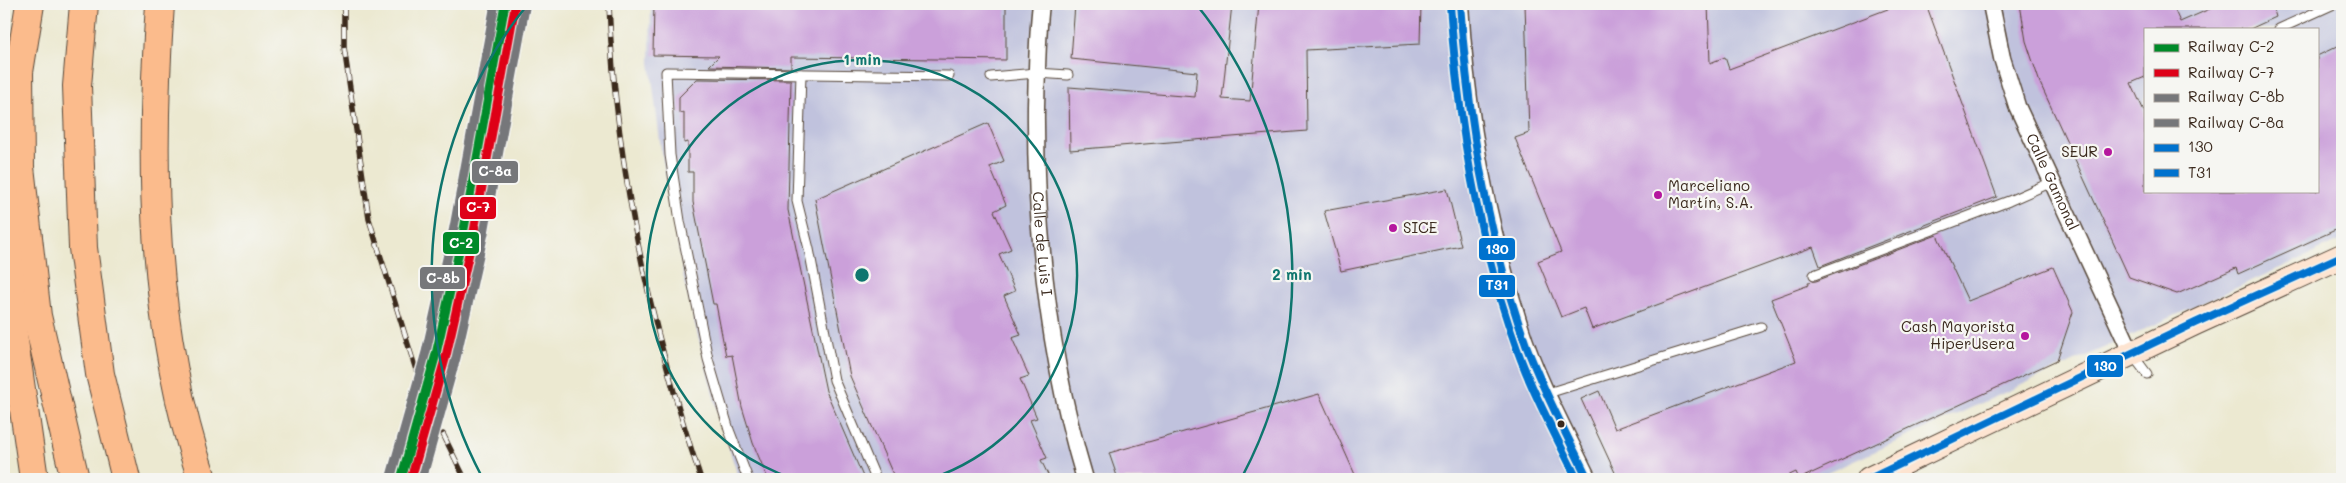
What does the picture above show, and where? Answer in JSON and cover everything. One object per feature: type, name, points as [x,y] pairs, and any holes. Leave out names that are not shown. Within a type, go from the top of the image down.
[{"type":"highway","points":[[4,145],[6,122],[19,72],[30,4]]},
{"type":"highway","points":[[84,4],[77,86],[83,248],[100,374],[126,479]]},
{"type":"highway","points":[[160,4],[154,84],[157,250],[168,343],[188,437],[202,479]]},
{"type":"highway","points":[[19,72],[20,166],[37,316],[75,479]]},
{"type":"highway","points":[[4,182],[12,334],[34,479]]},
{"type":"street","name":"Calle de Luis I","points":[[1041,4],[1037,73],[1036,153],[1047,293],[1069,417],[1085,479]]},
{"type":"street","points":[[1460,4],[1473,126],[1489,209],[1521,328],[1548,393],[1588,479]]},
{"type":"street","name":"Calle Gamonal","points":[[1990,4],[2002,58],[2017,106],[2132,354]]},
{"type":"street","points":[[1869,479],[2342,256]]},
{"type":"lane","points":[[2281,28],[2334,4]]},
{"type":"lane","points":[[748,479],[729,430],[708,359],[680,221],[670,155],[666,72],[949,76]]},
{"type":"lane","points":[[991,77],[1037,73],[1068,75]]},
{"type":"lane","points":[[801,74],[798,201],[834,380],[876,479]]},
{"type":"lane","points":[[1814,275],[2009,202],[2052,182]]},
{"type":"lane","points":[[1548,393],[1761,327]]},
{"type":"lane","points":[[2132,354],[2147,374]]},
{"type":"shaded area","points":[[651,4],[2342,4],[2342,240],[1814,479],[739,479],[719,417],[685,285],[661,149],[650,62]]},
{"type":"building","points":[[654,4],[1006,4],[1006,60],[791,57],[791,68],[709,66],[719,56],[653,55]]},
{"type":"building","points":[[1075,4],[1232,4],[1222,99],[1250,101],[1259,4],[1421,4],[1420,44],[1306,50],[1307,131],[1070,150],[1069,87],[1195,97],[1197,72],[1071,59]]},
{"type":"building","points":[[1525,4],[1708,4],[1710,63],[1725,57],[1729,69],[1901,4],[1926,4],[1997,197],[1820,266],[1813,247],[1592,329],[1584,308],[1561,317],[1538,261],[1561,252],[1515,138],[1529,133]]},
{"type":"building","points":[[2020,4],[2172,4],[2180,22],[2221,4],[2272,4],[2276,17],[2252,28],[2144,28],[2144,77],[2131,83],[2144,111],[2144,192],[2318,192],[2318,56],[2342,44],[2342,227],[2238,274],[2236,268],[2177,294],[2129,277],[2040,83],[2026,41]]},
{"type":"building","points":[[697,79],[791,80],[788,210],[826,391],[864,479],[768,479],[753,443],[742,407],[732,355],[726,356],[716,304],[713,304],[693,202],[693,172],[688,172],[688,142],[684,143],[684,112],[679,113],[679,97]]},
{"type":"building","points":[[988,123],[1004,161],[990,167],[1006,205],[994,211],[1011,249],[999,254],[1015,291],[1004,296],[1021,335],[1012,338],[1029,376],[1020,379],[1037,418],[1030,420],[1047,458],[1041,460],[1050,479],[895,479],[850,376],[815,199]]},
{"type":"building","name":"SICE","points":[[1447,189],[1461,246],[1341,271],[1324,211]]},
{"type":"building","points":[[1937,235],[1968,301],[2053,267],[2073,312],[2057,360],[1799,479],[1796,472],[1781,479],[1618,479],[1581,399],[1599,391],[1615,429],[1796,361],[1771,299],[1809,285],[1808,282],[1816,281]]},
{"type":"building","points":[[1319,394],[1357,479],[1118,479],[1109,453]]},
{"type":"railway","points":[[344,4],[344,47],[369,219],[416,370]]},
{"type":"railway","points":[[609,4],[619,125],[638,245],[666,363],[701,479]]},
{"type":"railway","points":[[443,434],[465,479]]},
{"type":"rail line","name":"C-8b","points":[[391,476],[426,352],[454,227],[495,4]]},
{"type":"rail line","name":"C-2","points":[[401,479],[436,354],[464,229],[505,4]]},
{"type":"rail line","name":"C-7","points":[[411,479],[446,356],[474,231],[515,6]]},
{"type":"rail line","name":"C-8a","points":[[422,479],[456,358],[484,233],[525,8]]},
{"type":"transit line","name":"130","points":[[1460,4],[1474,134],[1481,177],[1500,262],[1526,345],[1588,479]]},
{"type":"transit line","name":"T31","points":[[1450,5],[1464,136],[1480,222],[1491,265],[1523,366],[1577,479]]},
{"type":"transit line","name":"130","points":[[1869,479],[2195,323],[2342,256]]},
{"type":"place","name":"SEUR","points":[[2108,152]]},
{"type":"place","name":"Marceliano Martín, S.A.","points":[[1658,195]]},
{"type":"place","name":"SICE","points":[[1393,228]]},
{"type":"place","name":"Cash Mayorista HiperUsera","points":[[2025,336]]}]
